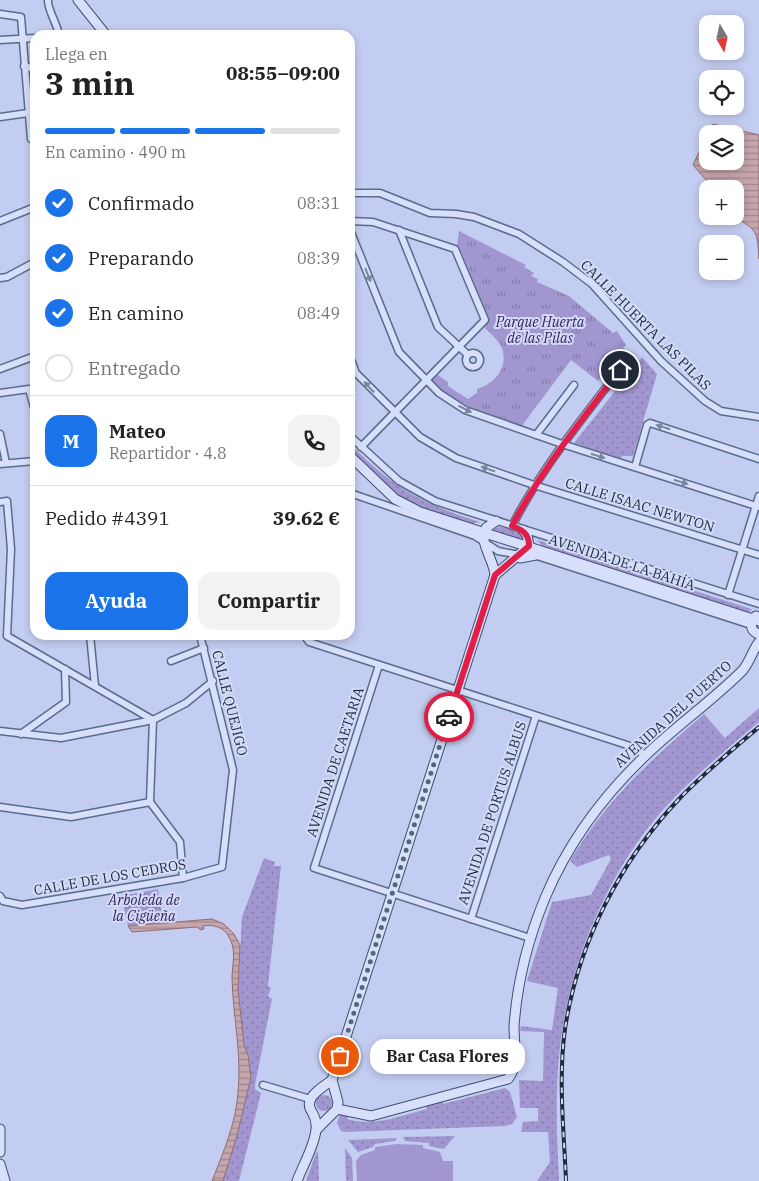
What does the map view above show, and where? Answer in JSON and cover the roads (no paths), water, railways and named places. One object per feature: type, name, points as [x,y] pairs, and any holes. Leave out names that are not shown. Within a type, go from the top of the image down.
[{"type":"street","points":[[48,0],[48,6],[56,21],[58,30]]},
{"type":"street","points":[[78,0],[102,30]]},
{"type":"street","points":[[0,14],[21,17],[24,66],[30,102]]},
{"type":"street","points":[[0,40],[30,38]]},
{"type":"street","points":[[24,66],[30,68]]},
{"type":"street","points":[[0,117],[30,114]]},
{"type":"street","name":"CALLE HUERTA LAS PILAS","points":[[355,193],[380,193],[430,213],[474,217],[520,234],[563,262],[592,284],[661,361],[705,401],[721,411],[759,417]]},
{"type":"street","points":[[0,222],[30,209]]},
{"type":"street","points":[[355,221],[373,222],[455,249],[485,320],[361,447]]},
{"type":"street","points":[[399,230],[438,327],[468,355]]},
{"type":"street","points":[[355,242],[399,352],[439,393],[465,410],[562,444],[757,507]]},
{"type":"street","points":[[0,278],[7,277],[30,265]]},
{"type":"street","points":[[0,369],[30,358]]},
{"type":"street","points":[[512,526],[534,485],[562,444],[628,359]]},
{"type":"street","name":"CALLE ISAAC NEWTON","points":[[355,370],[394,413],[420,437],[456,458],[534,485],[759,555]]},
{"type":"street","points":[[536,435],[574,385]]},
{"type":"street","points":[[0,393],[29,389],[30,393]]},
{"type":"street","points":[[635,467],[647,425],[652,424],[759,459]]},
{"type":"street","points":[[0,434],[3,464],[30,461]]},
{"type":"street","points":[[355,441],[399,480],[416,492],[435,501],[496,522],[759,604]]},
{"type":"street","name":"AVENIDA DE LA BAHÍA","points":[[355,461],[402,503],[484,537],[498,551],[520,555],[536,555],[756,623]]},
{"type":"street","name":"AVENIDA DE LA BAHÍA","points":[[355,495],[468,533],[529,546],[756,623]]},
{"type":"street","points":[[728,595],[759,496]]},
{"type":"street","points":[[355,498],[359,497]]},
{"type":"street","points":[[4,501],[11,549],[7,636],[153,720]]},
{"type":"street","points":[[297,1181],[316,1130],[337,1109],[332,1080],[495,575],[493,562],[484,537],[496,522]]},
{"type":"street","points":[[495,575],[529,546],[527,535],[523,530]]},
{"type":"street","points":[[507,564],[526,556],[536,555]]},
{"type":"street","points":[[751,603],[755,607],[757,644]]},
{"type":"street","points":[[90,640],[95,686]]},
{"type":"street","name":"CALLE QUEJIGO","points":[[202,640],[233,770],[222,867]]},
{"type":"street","points":[[308,640],[626,745],[646,755]]},
{"type":"street","name":"AVENIDA DEL PUERTO","points":[[337,1109],[371,1116],[508,1079],[514,1070],[514,1026],[522,971],[530,938],[555,874],[582,829],[620,781],[646,755],[738,675],[748,664],[757,644]]},
{"type":"street","points":[[171,661],[204,648]]},
{"type":"street","name":"AVENIDA DE CAETARIA","points":[[379,665],[314,868],[392,893]]},
{"type":"street","points":[[21,734],[66,702],[65,669]]},
{"type":"street","points":[[0,732],[61,738],[153,720],[186,703],[213,681]]},
{"type":"street","name":"AVENIDA DE PORTUS ALBUS","points":[[471,918],[536,716]]},
{"type":"street","points":[[153,720],[150,802],[180,842],[184,878]]},
{"type":"street","points":[[0,807],[71,817],[150,802]]},
{"type":"street","name":"CALLE DE LOS CEDROS","points":[[1,899],[22,905],[184,878],[222,867]]},
{"type":"street","points":[[392,893],[530,938]]},
{"type":"street","points":[[316,1130],[314,1115],[310,1110],[310,1099],[332,1080]]},
{"type":"street","points":[[263,1085],[310,1099]]},
{"type":"street","points":[[320,1090],[330,1091],[335,1096]]},
{"type":"street","points":[[314,1115],[328,1118]]},
{"type":"street","points":[[0,1129],[0,1152]]},
{"type":"street","points":[[0,1164],[5,1181]]},
{"type":"railway","points":[[566,1181],[562,1105],[563,1048],[571,997],[591,935],[621,876],[658,822],[718,762],[759,727]]},
{"type":"place","name":"Bar Casa Flores","points":[[340,1056]]},
{"type":"park label","name":"Parque Huerta de las Pilas","points":[[540,330]]},
{"type":"park label","name":"Arboleda de la Cigüeña","points":[[144,908]]}]
